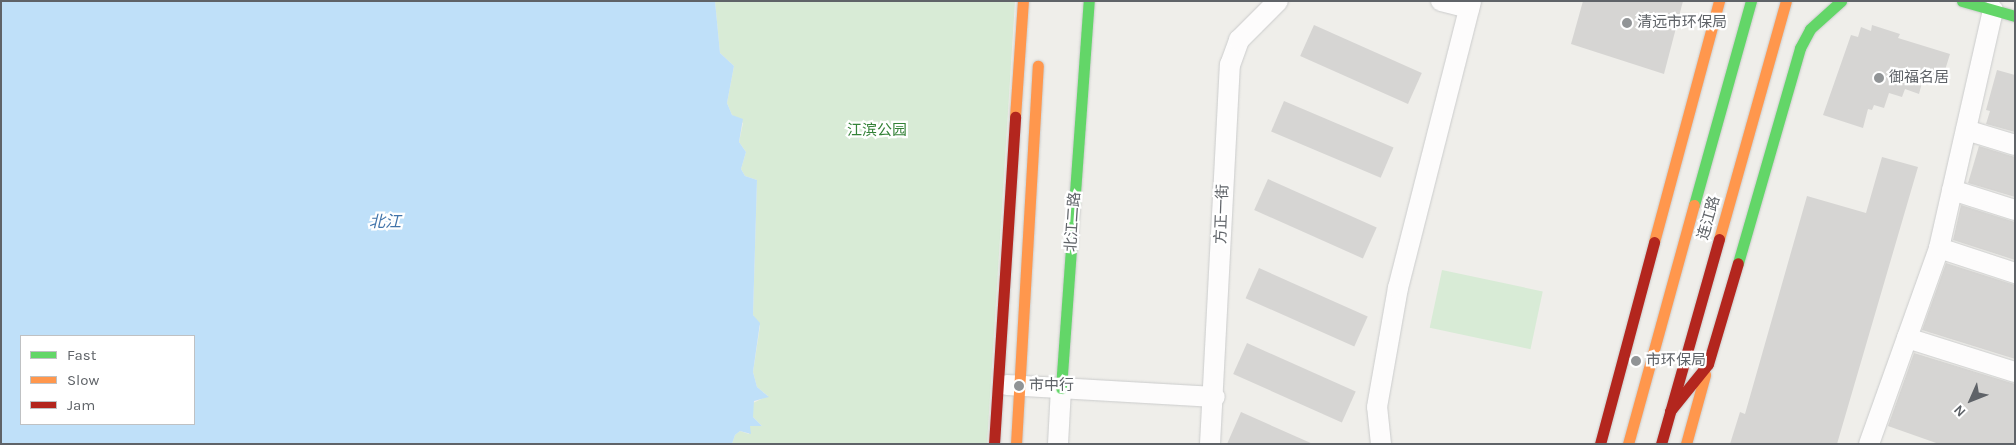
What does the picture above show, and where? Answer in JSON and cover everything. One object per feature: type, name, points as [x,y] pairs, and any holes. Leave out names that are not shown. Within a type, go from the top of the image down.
[{"type":"main road","points":[[994,444],[996,384],[1023,1]]},
{"type":"main road","name":"北江二路","points":[[1061,388],[1090,1]]},
{"type":"main road","points":[[1600,444],[1719,1]]},
{"type":"main road","name":"连江路","points":[[1629,439],[1751,1]]},
{"type":"main road","name":"连江路","points":[[1662,444],[1786,1]]},
{"type":"main road","points":[[1686,444],[1800,48],[1810,29],[1841,1]]},
{"type":"main road","points":[[1962,1],[2015,16]]},
{"type":"main road","points":[[1731,8],[1739,44]]},
{"type":"main road","points":[[1016,444],[1039,50]]},
{"type":"main road","points":[[1670,411],[1708,364]]},
{"type":"street","name":"方正一街","points":[[1210,444],[1215,398],[1230,65],[1239,40],[1278,1]]},
{"type":"street","points":[[1381,444],[1377,406],[1398,288],[1470,5],[1441,1]]},
{"type":"street","points":[[1872,443],[1939,248],[1993,10]]},
{"type":"street","points":[[1966,130],[2015,145]]},
{"type":"street","points":[[1952,190],[2015,210]]},
{"type":"street","points":[[1939,248],[2015,274]]},
{"type":"street","points":[[1907,338],[2015,372]]},
{"type":"street","points":[[996,384],[1215,398]]},
{"type":"street","name":"北江二路","points":[[1058,444],[1061,388]]},
{"type":"street","points":[[1629,439],[1662,444]]},
{"type":"green space","name":"江滨公园","points":[[715,1],[1015,1],[987,444],[732,444],[735,435],[740,431],[749,434],[750,426],[762,426],[753,417],[753,403],[768,396],[757,387],[753,372],[760,326],[753,315],[757,180],[745,176],[741,169],[746,152],[739,142],[743,123],[732,115],[727,103],[734,66],[720,53]]},
{"type":"green space","points":[[1442,270],[1543,291],[1530,349],[1430,328]]},
{"type":"water","name":"北江","points":[[1,1],[715,1],[720,53],[734,66],[727,103],[732,115],[743,119],[739,142],[746,152],[741,169],[745,176],[757,180],[753,315],[760,323],[753,372],[757,387],[769,397],[754,401],[753,417],[762,426],[750,426],[751,434],[740,431],[735,435],[732,444],[1,444]]},
{"type":"building","name":"清远市环保局","points":[[1583,1],[1683,1],[1664,74],[1571,44]]},
{"type":"building","points":[[1314,25],[1422,73],[1408,104],[1300,56]]},
{"type":"building","name":"御福名居","points":[[1872,25],[1900,34],[1898,38],[1950,54],[1942,80],[1924,75],[1919,94],[1905,89],[1902,97],[1889,93],[1884,108],[1874,105],[1872,110],[1868,109],[1863,128],[1823,115],[1851,35],[1858,37],[1861,27],[1871,31]]},
{"type":"building","points":[[1997,70],[2015,75],[2015,132],[1986,124],[1990,111],[1986,110]]},
{"type":"building","points":[[1284,101],[1394,147],[1381,178],[1271,131]]},
{"type":"building","points":[[1979,146],[2015,157],[2015,197],[1968,183]]},
{"type":"building","points":[[1882,157],[1918,167],[1837,444],[1730,444],[1740,412],[1745,414],[1807,196],[1866,213]]},
{"type":"building","points":[[1268,179],[1377,227],[1363,258],[1254,210]]},
{"type":"building","points":[[1961,205],[2015,222],[2015,260],[1953,240]]},
{"type":"building","points":[[1946,263],[2015,285],[2015,359],[1922,330]]},
{"type":"building","points":[[1259,268],[1368,316],[1354,347],[1246,298]]},
{"type":"building","points":[[1247,343],[1356,391],[1342,422],[1233,374]]},
{"type":"building","points":[[1914,353],[2015,384],[2015,444],[1939,444],[1888,426]]},
{"type":"building","points":[[1241,412],[1313,444],[1227,444]]},
{"type":"traffic: fast","points":[[1061,388],[1089,1]]},
{"type":"traffic: fast","points":[[1694,205],[1751,1]]},
{"type":"traffic: fast","points":[[1738,263],[1800,48],[1810,29],[1841,1]]},
{"type":"traffic: fast","points":[[1962,1],[2015,16]]},
{"type":"traffic: slow","points":[[1015,117],[1023,1]]},
{"type":"traffic: slow","points":[[1654,242],[1719,1]]},
{"type":"traffic: slow","points":[[1719,239],[1786,1]]},
{"type":"traffic: slow","points":[[1016,444],[1038,66]]},
{"type":"traffic: slow","points":[[1628,444],[1694,205]]},
{"type":"traffic: slow","points":[[1686,444],[1705,375]]},
{"type":"traffic: jam","points":[[994,444],[1015,117]]},
{"type":"traffic: jam","points":[[1661,444],[1719,239]]},
{"type":"traffic: jam","points":[[1600,444],[1654,242]]},
{"type":"traffic: jam","points":[[1670,411],[1708,364],[1738,263]]},
{"type":"place","name":"清远市环保局","points":[[1627,23]]},
{"type":"place","name":"御福名居","points":[[1879,78]]},
{"type":"place","name":"市环保局","points":[[1636,361]]},
{"type":"place","name":"市中行","points":[[1019,386]]}]
